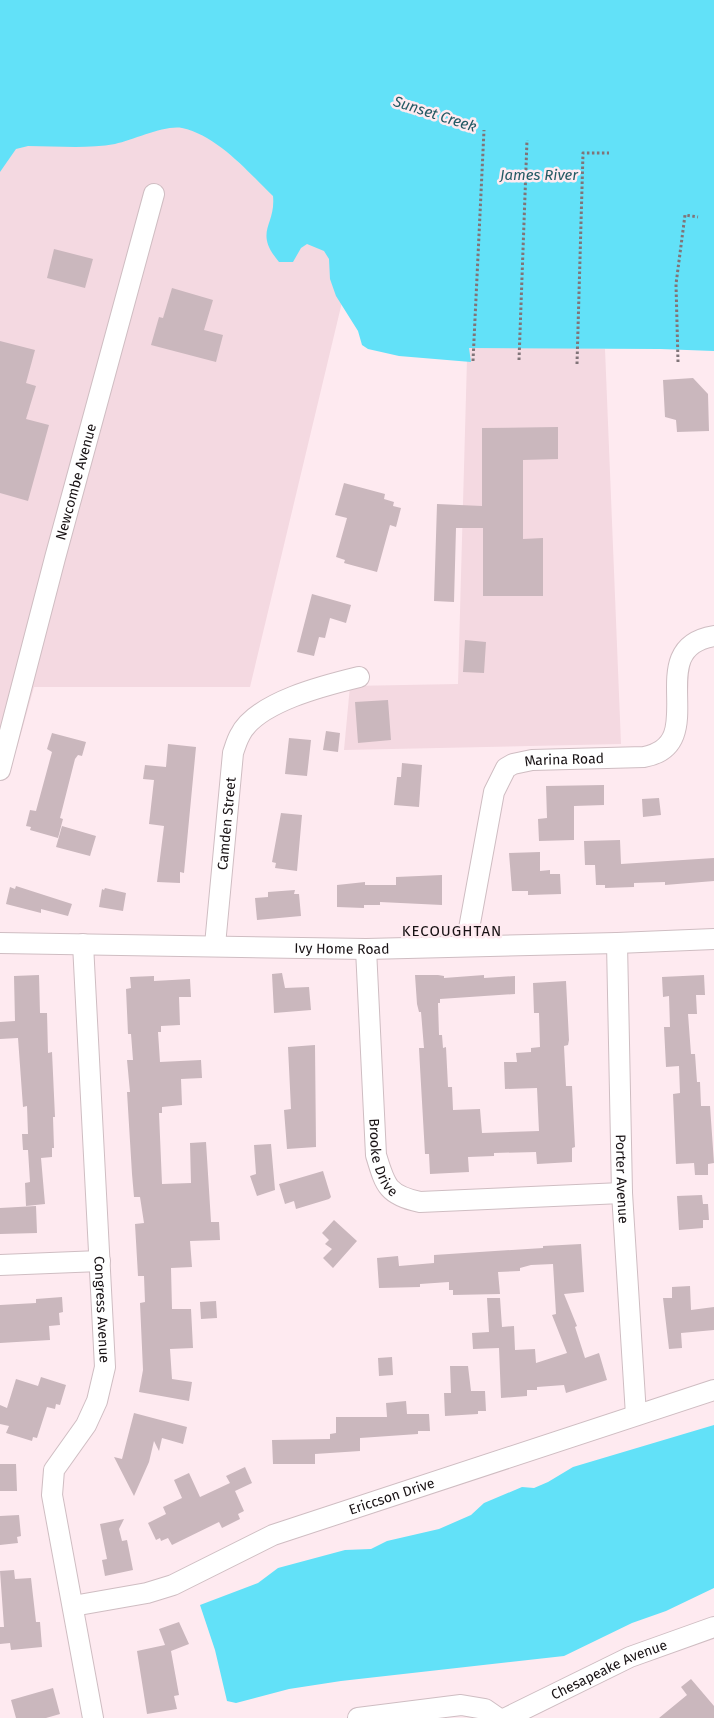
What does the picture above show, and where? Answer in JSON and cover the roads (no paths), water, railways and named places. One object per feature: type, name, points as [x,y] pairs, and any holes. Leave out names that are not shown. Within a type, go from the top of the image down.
[{"type":"street","name":"Newcombe Avenue","points":[[0,770],[54,558],[154,194]]},
{"type":"street","name":"Marina Road","points":[[466,945],[494,792],[506,768],[513,764],[532,760],[644,757],[662,753],[675,741],[682,724],[680,674],[683,655],[691,644],[714,636]]},
{"type":"street","name":"Camden Street","points":[[215,945],[233,753],[240,734],[264,711],[323,686],[359,677]]},
{"type":"street","name":"Ivy Home Road","points":[[0,943],[215,945],[366,949],[714,939]]},
{"type":"street","name":"Porter Avenue","points":[[617,943],[622,1193],[636,1415]]},
{"type":"street","name":"Congress Avenue","points":[[83,944],[105,1367],[97,1401],[86,1425],[54,1470],[52,1494],[93,1718]]},
{"type":"street","name":"Brooke Drive","points":[[366,949],[376,1155],[384,1181],[400,1198],[420,1202],[622,1193]]},
{"type":"street","points":[[0,1265],[100,1261]]},
{"type":"street","name":"Ericcson Drive","points":[[73,1606],[147,1593],[173,1585],[273,1535],[714,1390]]},
{"type":"street","name":"Chesapeake Avenue","points":[[506,1718],[630,1658],[714,1627]]},
{"type":"street","points":[[358,1718],[461,1705],[485,1709],[498,1718]]},
{"type":"water","name":"James River","points":[[0,0],[714,0],[714,351],[469,348],[471,362],[399,356],[368,349],[362,345],[358,331],[336,296],[330,279],[329,259],[324,251],[307,244],[301,248],[293,262],[279,262],[271,251],[266,235],[272,215],[273,196],[220,146],[208,138],[182,128],[149,133],[104,146],[28,146],[16,149],[0,172]]},
{"type":"water","points":[[714,1425],[714,1588],[666,1611],[632,1623],[564,1656],[341,1681],[289,1689],[236,1703],[227,1701],[215,1650],[200,1605],[258,1583],[278,1568],[345,1550],[371,1549],[387,1541],[439,1529],[471,1515],[484,1503],[522,1487],[534,1488],[573,1467]]},
{"type":"district","name":"KECOUGHTAN","points":[[452,931]]},
{"type":"water label","name":"Sunset Creek","points":[[435,114]]}]
